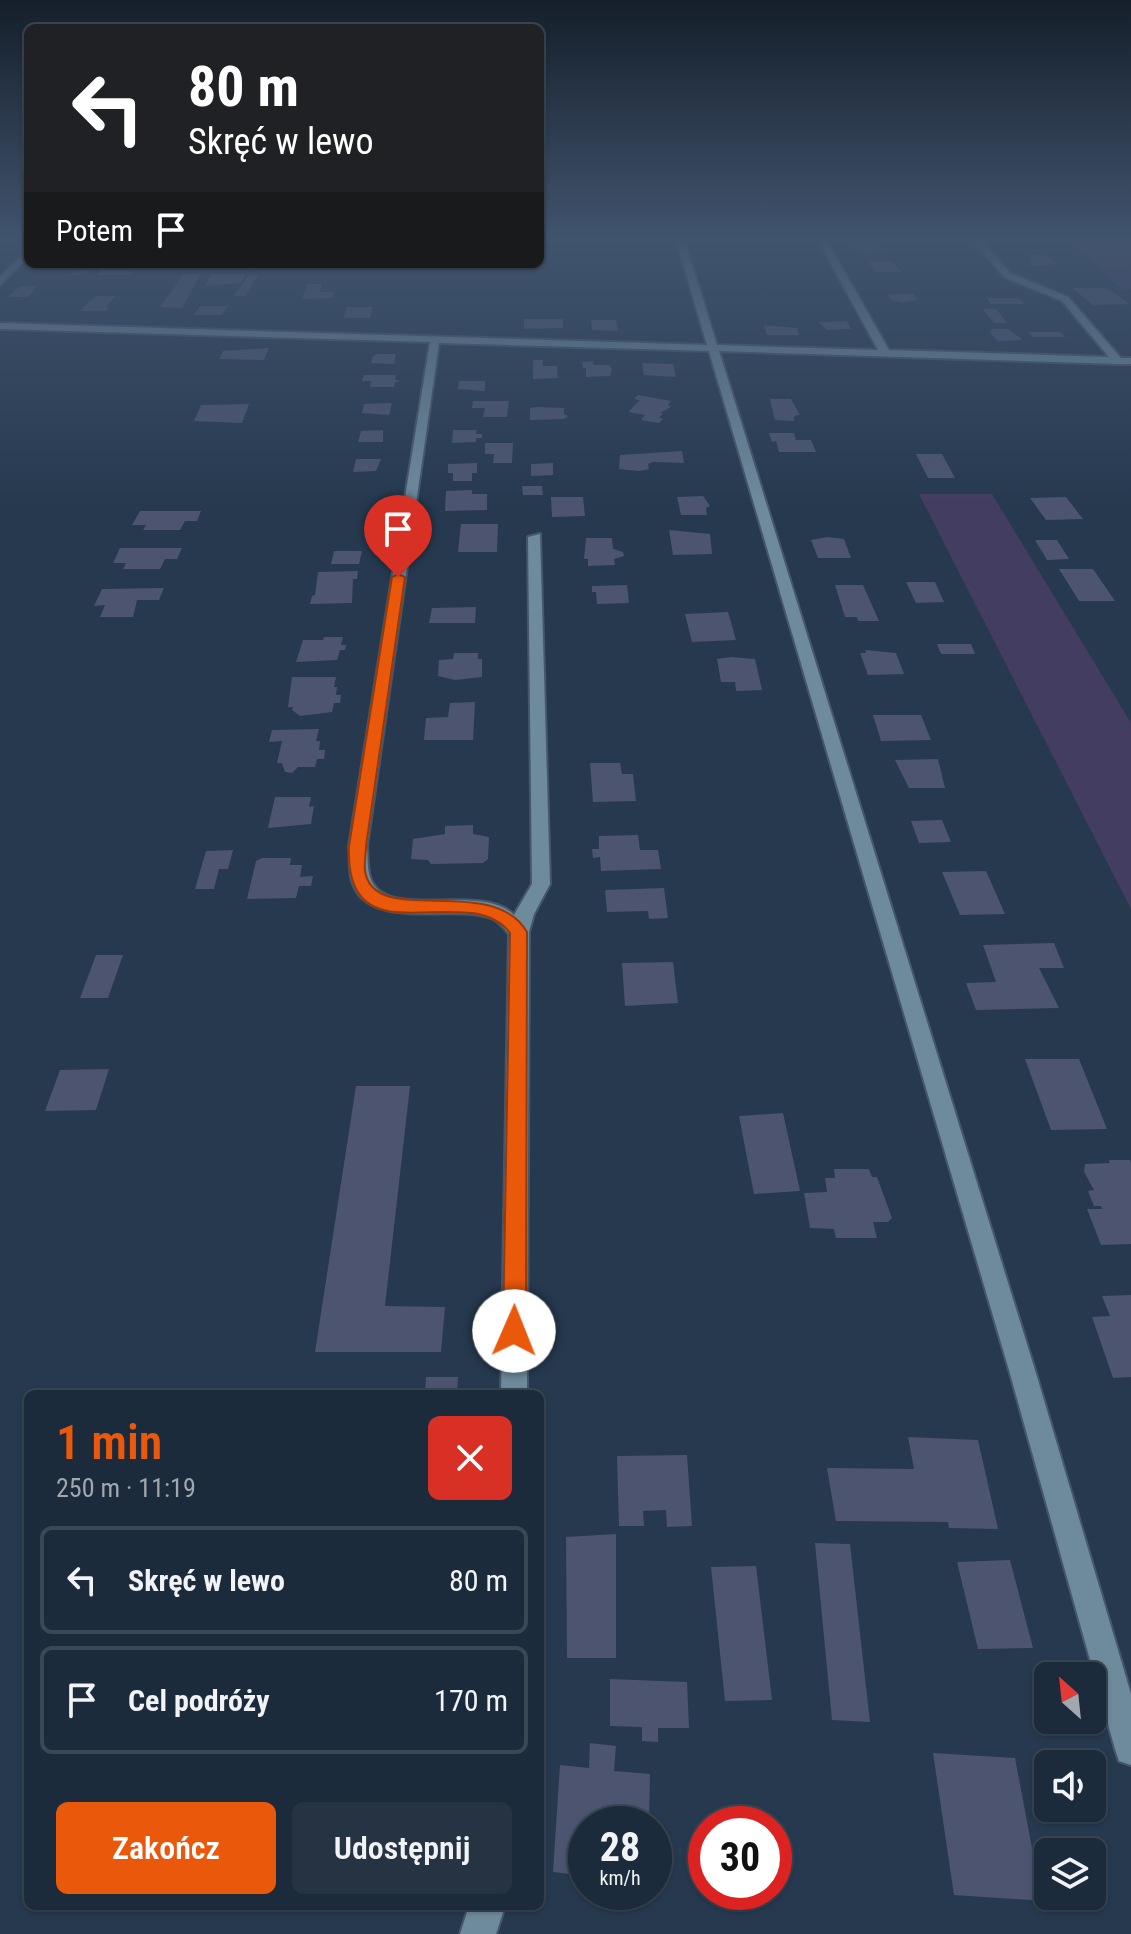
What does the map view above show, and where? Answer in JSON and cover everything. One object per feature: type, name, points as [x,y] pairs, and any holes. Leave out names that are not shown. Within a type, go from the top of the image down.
[{"type":"street","points":[[8,326],[1131,361]]},
{"type":"street","points":[[705,326],[1031,1400],[1131,1749]]},
{"type":"street","points":[[870,326],[885,353]]},
{"type":"street","points":[[1088,326],[1118,361]]},
{"type":"street","points":[[435,339],[358,846],[357,872],[364,890],[379,902],[406,907],[474,908],[508,918],[519,932]]},
{"type":"street","points":[[514,1390],[519,932],[524,914],[541,884],[535,537]]},
{"type":"street","points":[[478,1934],[486,1910]]},
{"type":"shaded area","points":[[919,494],[992,494],[1131,723],[1131,909]]},
{"type":"building","points":[[524,326],[563,326],[563,328],[524,329]]},
{"type":"building","points":[[592,326],[617,326],[618,331],[592,330]]},
{"type":"building","points":[[764,326],[797,328],[799,335],[767,335]]},
{"type":"building","points":[[823,326],[850,326],[851,329],[827,330]]},
{"type":"building","points":[[991,329],[1008,329],[1023,340],[997,341],[989,331],[993,331]]},
{"type":"building","points":[[1028,332],[1060,332],[1065,337],[1033,337]]},
{"type":"building","points":[[269,348],[264,360],[219,359],[223,351]]},
{"type":"building","points":[[396,354],[394,364],[371,363],[373,356]]},
{"type":"building","points":[[533,360],[543,360],[543,366],[557,366],[558,378],[533,379]]},
{"type":"building","points":[[593,361],[593,365],[609,365],[612,369],[610,376],[586,377],[582,362]]},
{"type":"building","points":[[642,363],[673,364],[676,377],[644,375]]},
{"type":"building","points":[[364,375],[396,375],[395,379],[402,382],[395,382],[394,387],[370,387],[371,381],[362,381]]},
{"type":"building","points":[[459,381],[485,381],[485,391],[458,389]]},
{"type":"building","points":[[638,395],[671,401],[668,405],[671,407],[660,413],[663,413],[659,418],[663,419],[659,423],[641,420],[645,415],[628,412],[640,400],[634,399]]},
{"type":"building","points":[[770,399],[791,399],[800,415],[794,416],[794,421],[775,420]]},
{"type":"building","points":[[473,401],[509,401],[507,417],[483,417],[485,408],[472,408]]},
{"type":"building","points":[[392,403],[389,415],[362,413],[364,404]]},
{"type":"building","points":[[249,404],[242,423],[194,421],[201,405]]},
{"type":"building","points":[[530,408],[564,408],[564,414],[568,416],[564,419],[530,420]]},
{"type":"building","points":[[383,430],[383,442],[358,442],[361,431]]},
{"type":"building","points":[[453,430],[477,430],[476,434],[482,434],[482,438],[476,438],[476,442],[452,443]]},
{"type":"building","points":[[769,433],[794,433],[796,440],[811,440],[816,452],[779,452],[776,441],[772,442]]},
{"type":"building","points":[[485,443],[513,443],[512,463],[493,463],[494,454],[485,454]]},
{"type":"building","points":[[682,451],[684,463],[653,462],[648,464],[649,469],[619,469],[620,455]]},
{"type":"building","points":[[916,454],[942,454],[955,478],[928,478]]},
{"type":"building","points":[[356,459],[381,459],[376,471],[353,472]]},
{"type":"building","points":[[477,463],[477,473],[472,473],[472,481],[453,481],[453,473],[448,473],[448,464]]},
{"type":"building","points":[[553,463],[553,475],[531,476],[531,464]]},
{"type":"building","points":[[522,486],[542,486],[543,495],[523,495]]},
{"type":"building","points":[[472,490],[472,494],[487,494],[487,510],[445,511],[446,491]]},
{"type":"building","points":[[703,496],[710,506],[706,508],[707,515],[681,515],[677,497]]},
{"type":"building","points":[[551,497],[583,497],[585,516],[552,517]]},
{"type":"building","points":[[1066,497],[1083,519],[1046,520],[1030,498]]},
{"type":"building","points":[[140,511],[201,511],[197,521],[185,521],[180,530],[143,530],[146,525],[132,525]]},
{"type":"building","points":[[461,524],[498,524],[497,552],[458,552]]},
{"type":"building","points":[[669,530],[710,534],[712,554],[673,555]]},
{"type":"building","points":[[827,537],[844,539],[851,558],[818,558],[811,540]]},
{"type":"building","points":[[586,538],[612,538],[613,549],[623,552],[624,556],[614,559],[615,565],[588,566],[588,559],[584,559]]},
{"type":"building","points":[[1035,540],[1057,540],[1069,559],[1047,560]]},
{"type":"building","points":[[120,548],[182,548],[177,559],[165,559],[160,569],[123,569],[126,563],[113,563]]},
{"type":"building","points":[[334,551],[362,551],[359,564],[331,564]]},
{"type":"building","points":[[1059,569],[1093,569],[1115,601],[1079,601]]},
{"type":"building","points":[[358,571],[357,579],[353,579],[352,603],[310,604],[315,595],[318,572]]},
{"type":"building","points":[[906,582],[935,582],[944,602],[916,603]]},
{"type":"building","points":[[627,585],[629,603],[597,604],[596,592],[592,592],[592,586]]},
{"type":"building","points":[[835,585],[863,585],[879,621],[858,621],[857,617],[845,617]]},
{"type":"building","points":[[164,588],[159,600],[137,600],[133,617],[100,617],[105,605],[94,606],[102,589]]},
{"type":"building","points":[[476,607],[475,623],[429,623],[432,608]]},
{"type":"building","points":[[728,612],[736,640],[692,642],[685,614]]},
{"type":"building","points":[[324,637],[343,637],[341,645],[346,645],[345,650],[340,650],[337,660],[296,662],[303,640],[323,640]]},
{"type":"building","points":[[937,644],[971,644],[975,654],[941,654]]},
{"type":"building","points":[[865,650],[896,653],[904,674],[868,675],[860,653],[866,653]]},
{"type":"building","points":[[454,653],[478,653],[478,659],[482,659],[482,677],[455,680],[438,676],[439,660],[453,659]]},
{"type":"building","points":[[717,659],[755,659],[762,690],[736,691],[735,682],[721,682]]},
{"type":"building","points":[[292,677],[336,677],[334,687],[337,687],[336,695],[341,695],[340,703],[334,703],[332,712],[300,716],[292,710],[293,707],[288,707]]},
{"type":"building","points":[[475,702],[473,740],[424,740],[426,718],[448,717],[450,703]]},
{"type":"building","points":[[873,715],[921,715],[931,740],[881,741]]},
{"type":"building","points":[[319,729],[316,741],[320,741],[319,750],[325,750],[324,759],[317,759],[315,767],[298,767],[292,773],[285,772],[282,763],[277,763],[282,741],[269,742],[272,730]]},
{"type":"building","points":[[938,759],[945,788],[909,788],[895,760]]},
{"type":"building","points":[[590,763],[620,763],[622,774],[633,774],[636,801],[593,802]]},
{"type":"building","points":[[275,797],[311,797],[309,807],[314,806],[311,824],[268,828]]},
{"type":"building","points":[[942,820],[951,842],[919,843],[911,821]]},
{"type":"building","points":[[473,825],[473,834],[489,837],[488,859],[483,863],[431,864],[428,860],[411,859],[413,839],[445,834],[445,826]]},
{"type":"building","points":[[638,835],[640,850],[658,850],[661,869],[601,871],[600,857],[593,858],[592,849],[599,849],[599,836]]},
{"type":"building","points":[[233,850],[228,869],[219,869],[214,889],[195,889],[206,851]]},
{"type":"building","points":[[262,858],[291,858],[290,865],[302,865],[300,877],[313,876],[311,886],[299,886],[296,898],[247,899],[256,861]]},
{"type":"building","points":[[986,871],[1005,914],[960,915],[942,872]]},
{"type":"building","points":[[664,888],[668,918],[649,919],[648,911],[607,912],[605,890]]},
{"type":"building","points":[[1054,943],[1064,968],[1039,968],[1059,1008],[976,1010],[966,983],[996,982],[983,945]]},
{"type":"building","points":[[96,955],[123,955],[108,998],[80,998]]},
{"type":"building","points":[[673,962],[678,1003],[625,1006],[622,963]]},
{"type":"building","points":[[1025,1059],[1079,1059],[1107,1129],[1051,1130]]},
{"type":"building","points":[[109,1069],[96,1110],[45,1111],[60,1070]]},
{"type":"building","points":[[356,1086],[410,1086],[385,1306],[445,1307],[441,1352],[315,1352]]},
{"type":"building","points":[[783,1113],[800,1191],[754,1194],[739,1116]]},
{"type":"building","points":[[1109,1160],[1130,1160],[1131,1163],[1131,1244],[1101,1245],[1087,1209],[1102,1209],[1101,1206],[1094,1206],[1088,1191],[1094,1190],[1084,1172],[1085,1164],[1110,1163]]},
{"type":"building","points":[[834,1169],[869,1169],[872,1177],[877,1177],[892,1218],[888,1222],[873,1222],[877,1238],[836,1238],[834,1229],[810,1228],[804,1193],[827,1192],[825,1178],[835,1178]]},
{"type":"building","points":[[1131,1295],[1131,1377],[1113,1378],[1092,1317],[1110,1316],[1102,1296]]},
{"type":"building","points":[[426,1377],[458,1377],[457,1390],[425,1390]]},
{"type":"building","points":[[908,1437],[978,1440],[998,1529],[949,1528],[948,1522],[836,1521],[827,1468],[914,1469]]},
{"type":"building","points":[[687,1455],[692,1526],[667,1527],[666,1510],[643,1511],[644,1526],[619,1526],[617,1456]]},
{"type":"building","points":[[616,1534],[616,1658],[567,1658],[566,1537]]},
{"type":"building","points":[[815,1543],[850,1544],[870,1722],[832,1720]]},
{"type":"building","points":[[1010,1560],[1033,1648],[978,1649],[957,1562]]},
{"type":"building","points":[[756,1566],[772,1700],[725,1701],[711,1567]]},
{"type":"building","points":[[610,1679],[687,1682],[689,1728],[658,1728],[658,1742],[642,1741],[642,1727],[610,1726]]},
{"type":"building","points":[[590,1743],[616,1746],[614,1771],[650,1774],[649,1806],[568,1806],[568,1874],[553,1872],[560,1765],[589,1768]]},
{"type":"building","points":[[933,1753],[1015,1758],[1034,1853],[1034,1900],[954,1895]]},
{"type":"route","points":[[398,577],[356,860],[357,872],[364,890],[379,902],[406,907],[474,908],[501,914],[519,932],[514,1331]]}]
